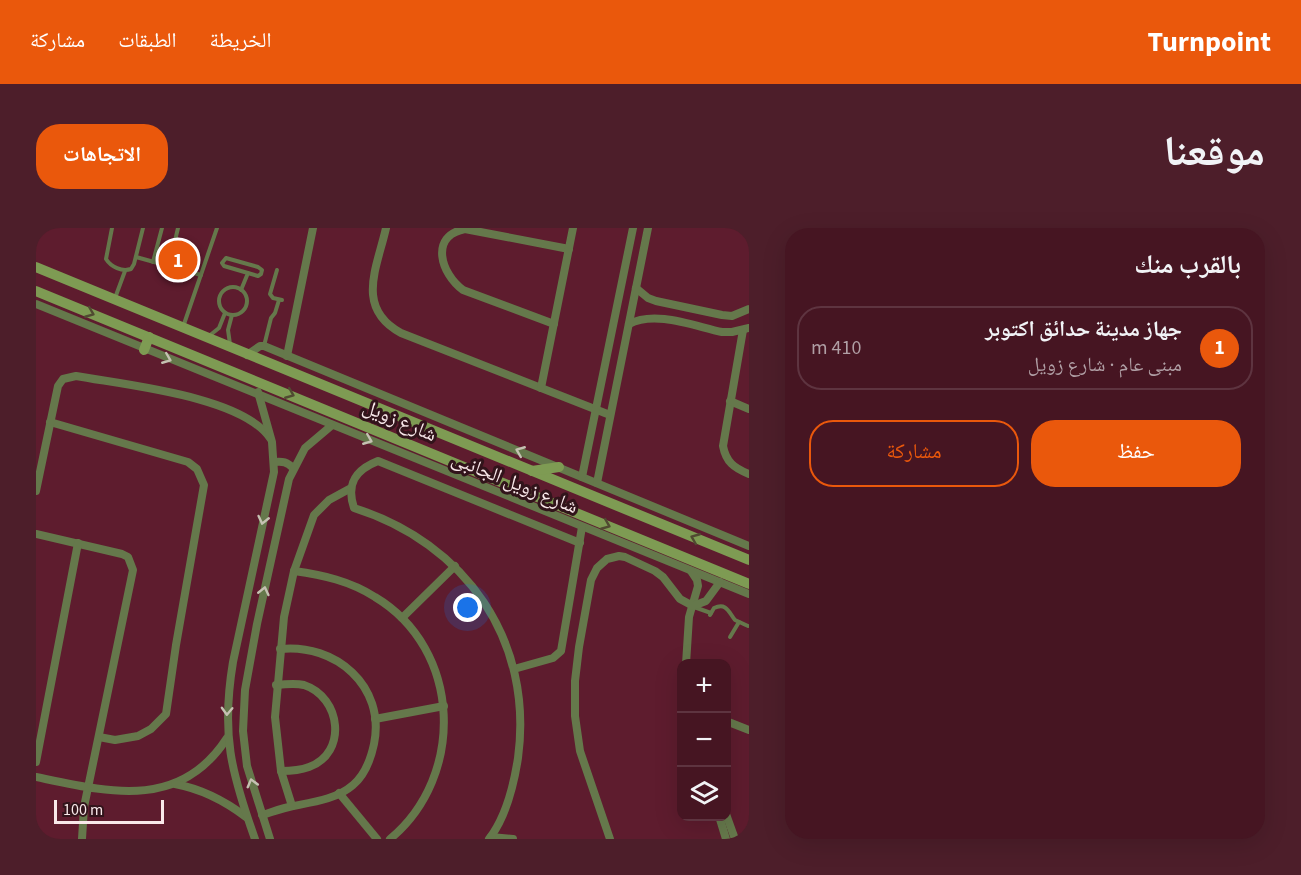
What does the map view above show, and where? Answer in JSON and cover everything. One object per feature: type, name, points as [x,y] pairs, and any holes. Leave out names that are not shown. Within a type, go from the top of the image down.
[{"type":"main road","name":"شارع زويل","points":[[36,267],[749,560]]},
{"type":"main road","name":"شارع زويل","points":[[36,291],[480,472],[514,493],[749,584]]},
{"type":"main road","points":[[144,350],[149,337]]},
{"type":"main road","points":[[453,462],[459,450],[458,442]]},
{"type":"main road","points":[[480,472],[478,461],[485,452]]},
{"type":"main road","points":[[531,471],[559,467]]},
{"type":"street","points":[[287,356],[313,228]]},
{"type":"street","points":[[386,228],[372,288],[373,302],[379,315],[388,326],[610,415]]},
{"type":"street","points":[[541,388],[573,228]]},
{"type":"street","points":[[582,477],[633,228]]},
{"type":"street","points":[[597,483],[648,228]]},
{"type":"street","points":[[554,324],[463,290],[454,283],[443,264],[444,242],[449,235],[465,229],[569,249]]},
{"type":"street","points":[[636,288],[656,301],[722,315],[732,316],[749,309]]},
{"type":"street","name":"شارع زويل الجانبى","points":[[36,304],[144,350],[259,394],[331,426],[514,493],[582,527],[749,594]]},
{"type":"street","points":[[629,324],[645,317],[654,317],[722,332],[746,329],[723,437],[725,455],[729,463],[749,474]]},
{"type":"street","points":[[247,355],[260,346],[264,346]]},
{"type":"street","name":"شارع زويل الجانبى","points":[[264,346],[749,546]]},
{"type":"street","points":[[36,491],[58,386],[63,379],[76,376],[220,405],[255,423],[272,442]]},
{"type":"street","points":[[254,379],[272,442],[274,462],[228,691],[227,738],[233,775],[255,839]]},
{"type":"street","points":[[730,401],[749,409]]},
{"type":"street","points":[[50,422],[183,460],[197,470],[204,485],[166,714],[151,729],[138,736],[115,740],[99,737]]},
{"type":"street","points":[[270,839],[248,766],[244,741],[245,690],[257,624],[293,468],[313,440],[331,426]]},
{"type":"street","points":[[513,839],[490,838],[506,805],[516,772],[519,749],[520,703],[514,669],[504,640],[475,588],[455,566],[408,530],[354,508],[351,488],[356,475],[365,466],[378,461],[580,543]]},
{"type":"street","points":[[274,462],[288,463],[293,468]]},
{"type":"street","points":[[292,806],[282,771],[275,717],[276,685],[284,617],[294,571],[314,515],[329,500],[351,488]]},
{"type":"street","points":[[514,669],[553,658],[561,651],[582,527]]},
{"type":"street","points":[[36,534],[122,554],[128,557],[134,570],[84,807],[82,839]]},
{"type":"street","points":[[36,762],[78,543]]},
{"type":"street","points":[[610,839],[580,751],[575,717],[575,681],[579,646],[591,580],[597,568],[607,559],[619,556],[655,571],[663,577],[680,599],[693,606],[706,601],[720,582]]},
{"type":"street","points":[[402,618],[455,566]]},
{"type":"street","points":[[686,659],[689,617],[698,586],[698,580],[690,570]]},
{"type":"street","points":[[294,571],[319,574],[349,583],[377,598],[402,618],[425,650],[434,668],[444,706],[443,740],[436,774],[415,814],[390,839]]},
{"type":"street","points":[[262,815],[323,800],[354,784],[372,754],[375,736],[375,719],[370,699],[361,682],[348,667],[331,656],[313,649],[293,647],[280,649]]},
{"type":"street","points":[[276,685],[303,685],[319,692],[331,706],[336,723],[334,741],[325,757],[310,767],[282,771]]},
{"type":"street","points":[[375,719],[444,706]]},
{"type":"street","points":[[731,723],[749,730]]},
{"type":"street","points":[[36,777],[118,792],[134,792],[175,784],[208,762],[227,738]]},
{"type":"street","points":[[175,784],[209,794],[248,819]]},
{"type":"street","points":[[339,793],[376,839]]},
{"type":"street","points":[[721,821],[726,839]]},
{"type":"street","points":[[729,821],[735,839]]},
{"type":"lane","points":[[112,228],[106,259],[113,267],[125,271]]},
{"type":"lane","points":[[115,300],[125,271],[133,267],[143,228]]},
{"type":"lane","points":[[153,262],[162,228]]},
{"type":"lane","points":[[169,266],[178,228]]},
{"type":"lane","points":[[183,328],[217,228]]},
{"type":"lane","points":[[136,257],[201,275]]},
{"type":"lane","points":[[226,258],[262,270],[259,275],[248,273],[224,266],[223,260],[226,258]]},
{"type":"lane","points":[[264,346],[271,318],[276,313],[281,300],[273,298],[270,294],[277,270]]},
{"type":"lane","points":[[241,290],[248,273]]},
{"type":"lane","points":[[230,288],[241,290],[247,299],[246,306],[239,314],[225,313],[219,304],[221,294],[230,288]]},
{"type":"lane","points":[[206,338],[219,328],[225,313]]},
{"type":"lane","points":[[230,347],[228,330],[232,315]]},
{"type":"lane","points":[[693,606],[710,614],[716,607],[723,607],[731,611],[739,622],[748,626]]},
{"type":"lane","points":[[730,637],[739,622]]},
{"type":"place","name":"جهاز مدينة حدائق اكتوبر","points":[[178,260]]}]
